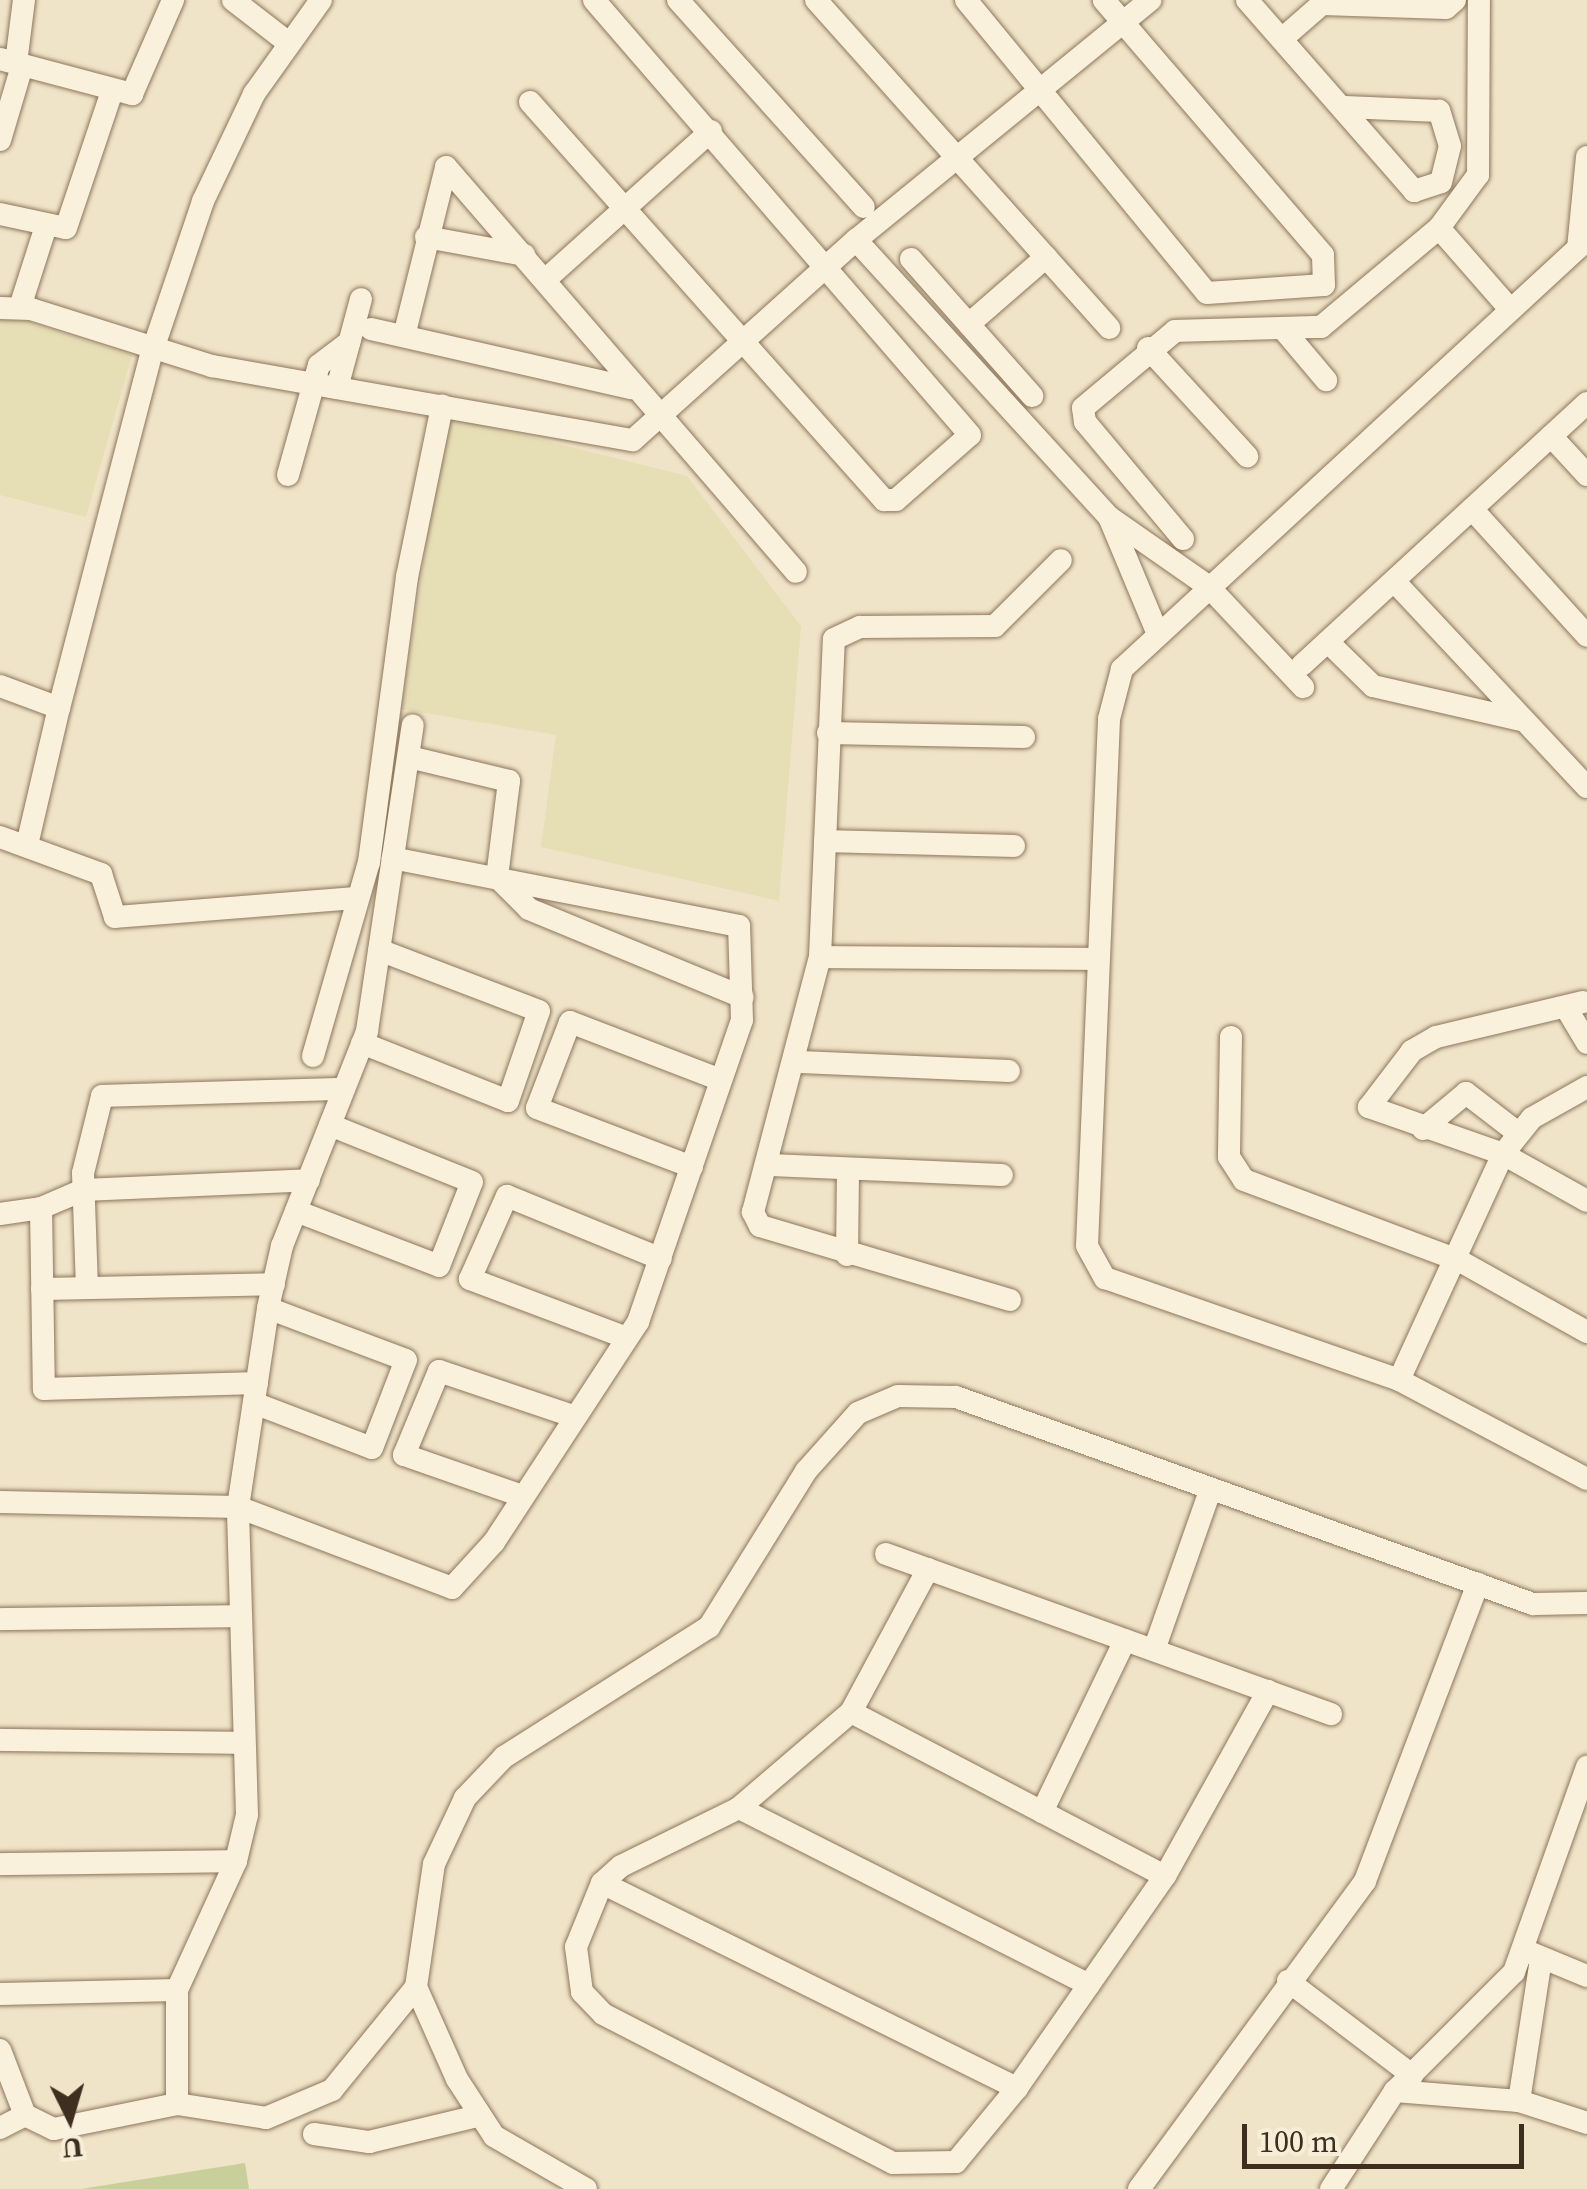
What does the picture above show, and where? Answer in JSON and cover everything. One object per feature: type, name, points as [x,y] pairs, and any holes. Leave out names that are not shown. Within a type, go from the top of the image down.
[{"type":"street","points":[[0,140],[24,0]]},
{"type":"street","points":[[13,62],[112,91],[138,91],[173,0]]},
{"type":"street","points":[[234,0],[286,42]]},
{"type":"street","points":[[27,845],[152,352],[218,162],[286,42],[322,0]]},
{"type":"street","points":[[530,102],[884,500],[896,500],[972,430],[594,0]]},
{"type":"street","points":[[816,0],[1109,328]]},
{"type":"street","points":[[966,0],[1042,87],[1207,292],[1324,285],[1323,255],[1104,0]]},
{"type":"street","points":[[45,229],[10,308],[152,352],[620,442],[659,418],[832,267],[856,240],[960,160],[1042,87],[1150,0]]},
{"type":"street","points":[[1247,0],[1345,107],[1414,191],[1441,182],[1450,146],[1439,112],[1345,107]]},
{"type":"street","points":[[1283,38],[1322,4],[1446,8],[1455,0]]},
{"type":"street","points":[[1182,540],[1082,417],[1087,402],[1148,348],[1176,332],[1321,327],[1439,228],[1478,175],[1479,0]]},
{"type":"street","points":[[681,1],[864,207]]},
{"type":"street","points":[[0,214],[45,229],[70,220],[112,91]]},
{"type":"street","points":[[545,280],[711,131]]},
{"type":"street","points":[[1587,157],[1578,248],[1122,669],[1112,700],[1097,960],[1091,1267],[1399,1380],[1587,1479]]},
{"type":"street","points":[[404,336],[446,166],[632,388],[796,572]]},
{"type":"street","points":[[1439,228],[1510,310]]},
{"type":"street","points":[[426,236],[524,256]]},
{"type":"street","points":[[856,240],[1110,517],[1208,586],[1303,676],[1328,642],[1587,403]]},
{"type":"street","points":[[969,324],[1046,257]]},
{"type":"street","points":[[911,259],[1032,396]]},
{"type":"street","points":[[337,388],[361,299]]},
{"type":"street","points":[[371,329],[632,388]]},
{"type":"street","points":[[1283,329],[1326,380]]},
{"type":"street","points":[[288,474],[312,383],[325,353],[349,342]]},
{"type":"street","points":[[1148,348],[1247,456]]},
{"type":"street","points":[[313,1056],[357,898],[442,406]]},
{"type":"street","points":[[1552,436],[1587,475]]},
{"type":"street","points":[[1472,509],[1587,636]]},
{"type":"street","points":[[1110,517],[1158,634]]},
{"type":"street","points":[[1010,1300],[847,1255],[755,1222],[800,1062],[820,957],[828,733],[840,632],[995,626],[1061,560]]},
{"type":"street","points":[[1394,582],[1587,787]]},
{"type":"street","points":[[1328,642],[1373,686],[1522,720]]},
{"type":"street","points":[[0,686],[59,708]]},
{"type":"street","points":[[177,2104],[177,1990],[236,1862],[247,1814],[238,1507],[268,1308],[296,1211],[362,1043],[413,725]]},
{"type":"street","points":[[828,733],[1024,738]]},
{"type":"street","points":[[409,756],[509,781],[497,876]]},
{"type":"street","points":[[0,837],[101,874],[115,917],[357,898]]},
{"type":"street","points":[[825,841],[1014,846]]},
{"type":"street","points":[[0,1502],[238,1507],[445,1588],[468,1577],[627,1338],[661,1259],[692,1168],[743,997],[739,926],[393,858]]},
{"type":"street","points":[[497,876],[530,909],[743,997]]},
{"type":"street","points":[[362,1043],[508,1101],[539,1011],[379,950]]},
{"type":"street","points":[[820,957],[1097,960]]},
{"type":"street","points":[[1587,1043],[1575,1006],[1466,1028],[1412,1052],[1370,1107],[1423,1130],[1503,1154],[1587,1201]]},
{"type":"street","points":[[692,1168],[538,1108],[570,1022],[716,1078]]},
{"type":"street","points":[[1232,1037],[1234,1170],[1458,1260],[1587,1332]]},
{"type":"street","points":[[800,1062],[1009,1070]]},
{"type":"street","points":[[1399,1380],[1458,1260],[1503,1154],[1518,1133],[1587,1087]]},
{"type":"street","points":[[87,1288],[83,1190],[102,1096],[343,1088]]},
{"type":"street","points":[[1423,1130],[1466,1094],[1518,1133]]},
{"type":"street","points":[[296,1211],[438,1266],[472,1182],[330,1125]]},
{"type":"street","points":[[770,1166],[1002,1175]]},
{"type":"street","points":[[847,1255],[848,1170]]},
{"type":"street","points":[[0,1214],[41,1208],[83,1190],[309,1180]]},
{"type":"street","points":[[627,1338],[470,1279],[507,1196],[661,1259]]},
{"type":"street","points":[[41,1208],[44,1389],[256,1393],[372,1448],[406,1360],[268,1308]]},
{"type":"street","points":[[42,1290],[274,1284]]},
{"type":"street","points":[[522,1496],[404,1456],[439,1370],[573,1416]]},
{"type":"street","points":[[0,2050],[25,2115],[54,2130],[177,2104],[247,2119],[312,2105],[416,1987],[434,1864],[465,1798],[550,1723],[709,1626],[806,1471],[858,1413],[898,1396],[956,1397],[1532,1604],[1587,1603]]},
{"type":"street","points":[[1154,1650],[1210,1491]]},
{"type":"street","points":[[886,1554],[1331,1714]]},
{"type":"street","points":[[928,1569],[850,1712],[739,1808],[602,1883],[576,1948],[582,1992],[603,2014],[893,2163],[940,2168],[956,2162],[1016,2088],[1165,1876],[1268,1691]]},
{"type":"street","points":[[1139,2189],[1288,1980],[1365,1881],[1391,1828],[1478,1584]]},
{"type":"street","points":[[0,1618],[241,1616]]},
{"type":"street","points":[[1042,1812],[1125,1640]]},
{"type":"street","points":[[850,1712],[1165,1876]]},
{"type":"street","points":[[0,1740],[244,1744]]},
{"type":"street","points":[[1519,2101],[1533,1955],[1587,1767]]},
{"type":"street","points":[[739,1808],[1089,1985]]},
{"type":"street","points":[[0,1864],[236,1862]]},
{"type":"street","points":[[602,1883],[1016,2088]]},
{"type":"street","points":[[1533,1955],[1587,1976]]},
{"type":"street","points":[[1331,2189],[1404,2083],[1502,1990],[1533,1955]]},
{"type":"street","points":[[1288,1980],[1404,2083],[1519,2101],[1587,2123]]},
{"type":"street","points":[[416,1987],[478,2116],[494,2136],[586,2189]]},
{"type":"street","points":[[0,1994],[177,1990]]},
{"type":"street","points":[[0,2128],[25,2115]]},
{"type":"street","points":[[314,2134],[368,2142],[478,2116]]},
{"type":"shaded area","points":[[0,302],[35,325],[132,355],[86,517],[0,495]]},
{"type":"shaded area","points":[[446,416],[687,476],[801,626],[779,901],[541,847],[556,735],[401,709]]},
{"type":"green space","points":[[245,2163],[247,2189],[81,2189]]}]
